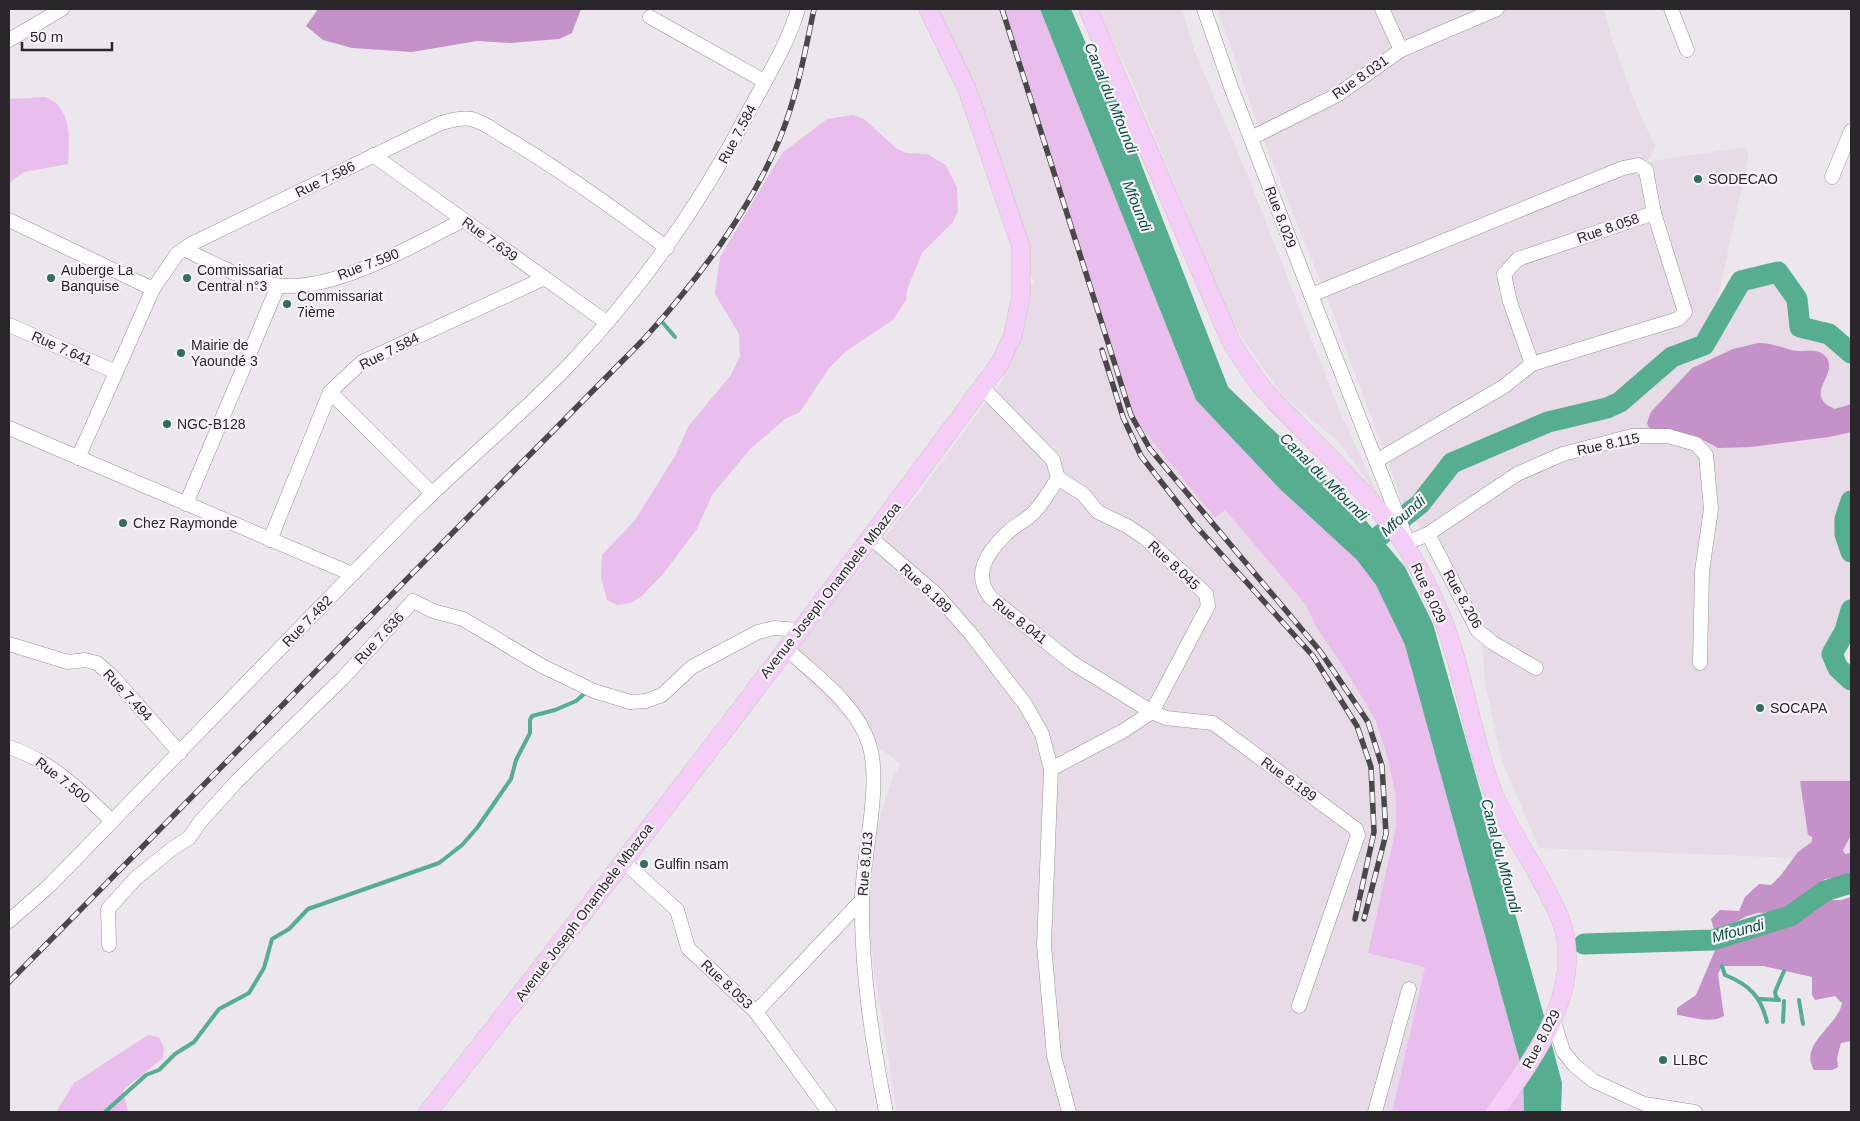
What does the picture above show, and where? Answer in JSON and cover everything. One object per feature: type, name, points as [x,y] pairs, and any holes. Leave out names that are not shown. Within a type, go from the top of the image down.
[{"type":"main road","name":"Avenue Joseph Onambele Mbazoa","points":[[428,1112],[871,538],[1000,363],[1013,335],[1021,295],[1021,247],[967,89],[928,9]]},
{"type":"main road","points":[[1088,9],[1231,342],[1261,387],[1345,474],[1409,546]]},
{"type":"main road","name":"Rue 8.029","points":[[1409,546],[1436,603],[1452,644],[1494,795],[1515,838],[1559,917],[1567,942],[1565,978],[1551,1025],[1523,1073],[1495,1112]]},
{"type":"street","points":[[9,40],[62,9]]},
{"type":"street","name":"Rue 7.584","points":[[606,322],[667,248],[721,164],[783,45],[798,9]]},
{"type":"street","name":"Rue 8.029","points":[[1204,9],[1251,138],[1409,546]]},
{"type":"street","name":"Rue 8.031","points":[[1251,138],[1337,96],[1401,50],[1382,9]]},
{"type":"street","points":[[1671,9],[1687,50]]},
{"type":"street","points":[[1401,50],[1489,10]]},
{"type":"street","points":[[650,17],[764,81]]},
{"type":"street","name":"Rue 7.586","points":[[78,458],[153,289],[177,254],[440,123],[458,119],[472,119],[526,150],[608,205],[667,248]]},
{"type":"street","points":[[1832,177],[1851,131]]},
{"type":"street","name":"Rue 7.639","points":[[373,156],[606,322]]},
{"type":"street","name":"Rue 8.058","points":[[1311,295],[1623,168],[1638,165],[1646,170],[1654,213],[1518,259],[1504,274],[1510,302],[1532,364]]},
{"type":"street","points":[[1376,461],[1503,387],[1532,364],[1678,319],[1685,312],[1654,213]]},
{"type":"street","points":[[9,220],[153,289]]},
{"type":"street","name":"Rue 7.590","points":[[184,249],[223,268],[278,286],[311,283],[391,257],[463,220]]},
{"type":"street","name":"Rue 7.584","points":[[270,540],[330,392],[362,362],[545,278]]},
{"type":"street","points":[[186,504],[278,286]]},
{"type":"street","name":"Rue 7.482","points":[[9,921],[50,884],[180,753],[432,493],[569,364],[606,322]]},
{"type":"street","name":"Rue 7.641","points":[[9,325],[116,372]]},
{"type":"street","points":[[982,388],[1053,460],[1058,478]]},
{"type":"street","points":[[330,392],[432,493]]},
{"type":"street","points":[[9,428],[352,574]]},
{"type":"street","name":"Rue 8.115","points":[[1409,546],[1517,474],[1563,454],[1632,436],[1668,436],[1696,444],[1706,455],[1711,509],[1702,571],[1700,663]]},
{"type":"street","name":"Rue 8.045","points":[[1058,478],[1083,494],[1098,512],[1127,526],[1144,538],[1206,594],[1208,606],[1152,712]]},
{"type":"street","name":"Rue 8.041","points":[[1058,478],[1035,511],[1006,534],[989,556],[980,572],[983,589],[991,598],[1071,662],[1152,712]]},
{"type":"street","name":"Rue 8.206","points":[[1428,534],[1478,631],[1493,643],[1536,668]]},
{"type":"street","name":"Rue 8.189","points":[[871,538],[937,595],[971,634],[1025,704],[1042,734],[1051,769],[1044,945],[1054,1056],[1069,1112]]},
{"type":"street","name":"Rue 7.636","points":[[109,945],[108,909],[136,878],[172,848],[189,838],[200,822],[237,781],[343,678],[413,601],[433,611],[463,619],[542,666],[594,691],[630,702],[646,701],[662,695],[692,667],[758,632],[774,628],[797,632]]},
{"type":"street","name":"Rue 7.494","points":[[9,644],[68,662],[85,660],[97,663],[112,676],[180,753]]},
{"type":"street","name":"Rue 8.013","points":[[786,648],[848,706],[869,744],[873,783],[862,900],[863,956],[868,1008],[886,1112]]},
{"type":"street","points":[[1051,769],[1123,731],[1152,712]]},
{"type":"street","name":"Rue 8.189","points":[[1152,712],[1166,718],[1213,723],[1358,832],[1298,1006]]},
{"type":"street","name":"Rue 7.500","points":[[9,747],[38,758],[76,787],[112,821]]},
{"type":"street","name":"Rue 8.053","points":[[622,862],[677,910],[688,948],[756,1012],[829,1112]]},
{"type":"street","points":[[756,1012],[862,900]]},
{"type":"street","points":[[1375,1112],[1408,989]]},
{"type":"street","points":[[1551,1025],[1563,1051],[1574,1065],[1594,1081],[1644,1104],[1695,1112]]},
{"type":"shaded area","points":[[318,9],[581,9],[572,33],[559,39],[510,43],[477,41],[412,52],[352,48],[323,40],[306,26]]},
{"type":"shaded area","points":[[935,9],[1002,9],[1131,415],[1215,518],[1225,510],[1306,605],[1316,627],[1348,674],[1375,719],[1387,756],[1396,796],[1396,827],[1368,953],[1425,967],[1392,1112],[897,1112],[875,975],[867,910],[866,860],[893,778],[901,764],[855,729],[789,661],[921,490],[1002,380],[1026,286],[1034,284],[993,156],[997,149],[987,117],[978,113]]},
{"type":"shaded area","points":[[1002,9],[1040,9],[1196,400],[1280,489],[1357,560],[1376,585],[1406,646],[1523,1073],[1524,1112],[1392,1112],[1425,967],[1368,953],[1396,827],[1396,796],[1387,756],[1375,719],[1348,674],[1316,627],[1306,605],[1225,510],[1215,518],[1131,415]]},
{"type":"shaded area","points":[[1097,9],[1182,9],[1194,50],[1251,184],[1338,407],[1379,497],[1340,443],[1282,395],[1232,323],[1128,72]]},
{"type":"shaded area","points":[[1220,9],[1604,9],[1613,43],[1639,112],[1655,146],[1651,156],[1645,162],[1747,147],[1748,157],[1711,331],[1741,281],[1778,272],[1797,299],[1800,327],[1829,334],[1851,353],[1851,501],[1845,519],[1845,534],[1851,552],[1851,610],[1845,631],[1832,654],[1838,668],[1851,680],[1851,860],[1539,848],[1502,761],[1485,683],[1481,631],[1446,560],[1404,506],[1328,300],[1260,131],[1218,11]]},
{"type":"shaded area","points":[[45,97],[54,101],[65,116],[69,135],[68,164],[24,172],[9,183],[9,99]]},
{"type":"shaded area","points":[[853,115],[864,119],[896,148],[906,153],[927,154],[946,165],[957,188],[958,211],[953,222],[922,253],[907,290],[906,300],[893,320],[845,352],[829,368],[800,412],[785,419],[750,449],[712,495],[697,529],[663,574],[642,596],[631,603],[617,605],[607,600],[601,578],[602,555],[635,520],[675,456],[688,427],[731,375],[740,356],[739,334],[715,294],[720,257],[782,153],[827,119]]},
{"type":"shaded area","points":[[1758,343],[1771,344],[1796,351],[1816,351],[1823,354],[1828,361],[1829,368],[1821,390],[1821,397],[1825,403],[1835,409],[1851,404],[1851,432],[1829,437],[1751,447],[1718,448],[1696,436],[1649,428],[1647,423],[1651,412],[1692,368],[1733,349]]},
{"type":"shaded area","points":[[1800,781],[1851,781],[1851,835],[1843,850],[1845,854],[1851,853],[1851,876],[1825,879],[1783,912],[1758,913],[1747,916],[1721,930],[1714,930],[1711,919],[1720,910],[1739,911],[1745,897],[1759,884],[1771,885],[1798,852],[1812,842],[1812,837],[1808,835]]},
{"type":"shaded area","points":[[1851,897],[1851,1041],[1841,1043],[1837,1058],[1838,1067],[1832,1070],[1814,1070],[1810,1061],[1815,1043],[1834,1019],[1842,1003],[1835,996],[1815,1000],[1812,995],[1812,977],[1763,966],[1722,966],[1718,974],[1724,1016],[1707,1020],[1677,1015],[1677,1008],[1696,995],[1716,948],[1755,927],[1786,925],[1827,900],[1841,900]]},
{"type":"shaded area","points":[[148,1035],[159,1037],[164,1048],[163,1058],[123,1090],[128,1112],[56,1112],[74,1083]]},
{"type":"water","name":"Canal du Mfoundi","points":[[1040,9],[1071,9],[1087,46],[1110,84],[1228,387],[1357,510],[1405,567],[1433,624],[1562,1083],[1561,1112],[1524,1112],[1523,1073],[1405,645],[1376,585],[1357,560],[1280,489],[1196,400]]},
{"type":"waterway","name":"Mfoundi","points":[[1359,535],[1368,545],[1420,504],[1452,463],[1548,422],[1607,408],[1620,402],[1672,357],[1704,345],[1741,281],[1778,272],[1797,299],[1800,327],[1829,334],[1851,353]]},
{"type":"waterway","points":[[663,323],[675,337]]},
{"type":"waterway","name":"Mfoundi","points":[[1851,501],[1845,519],[1845,534],[1851,552]]},
{"type":"waterway","name":"Mfoundi","points":[[1851,610],[1845,631],[1832,654],[1838,668],[1851,680]]},
{"type":"waterway","points":[[105,1112],[146,1075],[159,1070],[175,1054],[194,1042],[219,1009],[249,993],[264,968],[272,939],[289,929],[308,909],[439,863],[462,845],[477,828],[511,779],[516,760],[530,733],[530,720],[532,716],[555,710],[576,701],[585,693]]},
{"type":"waterway","name":"Mfoundi","points":[[1584,944],[1713,940],[1790,916],[1825,891],[1851,883]]},
{"type":"waterway","points":[[1722,966],[1725,975],[1748,988],[1758,999],[1767,1022]]},
{"type":"waterway","points":[[1779,1000],[1775,992],[1784,971]]},
{"type":"waterway","points":[[1760,999],[1779,1000]]},
{"type":"waterway","points":[[1799,1000],[1803,1024]]},
{"type":"waterway","points":[[1783,1022],[1784,1001]]},
{"type":"railway","points":[[9,982],[644,339],[684,293],[738,219],[780,138],[800,74],[814,9]]},
{"type":"railway","points":[[1002,9],[1131,415],[1150,449],[1320,651],[1368,722],[1382,766],[1386,834],[1364,919]]},
{"type":"railway","points":[[1102,350],[1123,417],[1141,456],[1195,525],[1313,656],[1357,726],[1371,767],[1374,832],[1355,919]]},
{"type":"place","name":"SODECAO","points":[[1698,179]]},
{"type":"place","name":"Auberge La Banquise","points":[[51,278]]},
{"type":"place","name":"Commissariat Central n°3","points":[[187,278]]},
{"type":"place","name":"Commissariat 7ième","points":[[287,304]]},
{"type":"place","name":"Mairie de Yaoundé 3","points":[[181,353]]},
{"type":"place","name":"NGC-B128","points":[[167,424]]},
{"type":"place","name":"Chez Raymonde","points":[[123,523]]},
{"type":"place","name":"SOCAPA","points":[[1760,708]]},
{"type":"place","name":"Gulfin nsam","points":[[644,864]]},
{"type":"place","name":"LLBC","points":[[1663,1060]]}]
